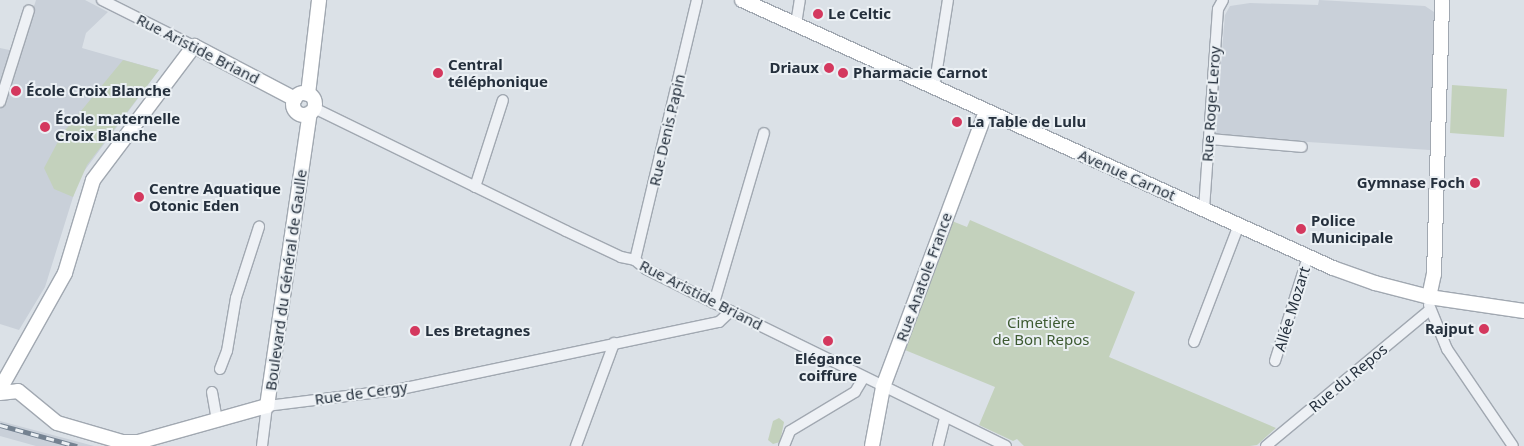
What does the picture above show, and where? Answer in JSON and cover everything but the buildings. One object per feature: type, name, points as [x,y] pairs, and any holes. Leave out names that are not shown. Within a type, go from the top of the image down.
[{"type":"street","name":"Rue Aristide Briand","points":[[102,0],[301,96],[297,112],[312,111],[475,186],[621,257],[635,260],[714,303],[1006,446]]},
{"type":"street","points":[[312,111],[313,98],[301,96],[319,0]]},
{"type":"street","name":"Rue Denis Papin","points":[[635,260],[697,0]]},
{"type":"street","name":"Avenue Carnot","points":[[742,0],[986,112],[1358,278],[1429,303],[1524,311]]},
{"type":"street","points":[[796,24],[800,0]]},
{"type":"street","points":[[934,88],[948,0]]},
{"type":"street","name":"Rue Roger Leroy","points":[[1204,209],[1218,9],[1223,0]]},
{"type":"street","points":[[1442,0],[1434,274],[1429,303],[1447,349],[1513,446]]},
{"type":"street","points":[[0,102],[29,10]]},
{"type":"street","points":[[10,370],[18,392],[0,391],[10,370],[65,274],[93,180],[194,46]]},
{"type":"street","points":[[475,186],[503,100]]},
{"type":"street","name":"Boulevard du Général de Gaulle","points":[[262,446],[312,111]]},
{"type":"street","name":"Rue Anatole France","points":[[872,446],[883,387],[986,112]]},
{"type":"street","points":[[714,303],[764,133]]},
{"type":"street","points":[[1209,139],[1302,147]]},
{"type":"street","points":[[1194,342],[1239,225]]},
{"type":"street","points":[[220,369],[227,351],[236,298],[259,227]]},
{"type":"street","name":"Allée Mozart","points":[[1275,361],[1308,257]]},
{"type":"street","name":"Rue du Repos","points":[[1266,446],[1429,303]]},
{"type":"street","name":"Rue de Cergy","points":[[18,392],[58,423],[122,442],[138,442],[267,406],[396,390],[718,322],[731,311]]},
{"type":"street","points":[[576,446],[614,343]]},
{"type":"street","points":[[784,446],[790,431],[855,392],[864,377]]},
{"type":"street","points":[[212,392],[217,419]]},
{"type":"street","points":[[938,446],[945,417]]},
{"type":"shaded area","points":[[36,0],[85,0],[108,12],[86,33],[82,48],[159,70],[79,178],[45,287],[19,330],[0,324],[0,110],[5,92],[0,90],[0,48],[19,52]]},
{"type":"shaded area","points":[[1319,0],[1425,6],[1437,14],[1430,150],[1215,136],[1225,15],[1230,6],[1250,3],[1318,5]]},
{"type":"shaded area","points":[[0,421],[94,446],[36,446],[0,436]]},
{"type":"green space","points":[[123,60],[159,70],[87,165],[73,197],[54,189],[44,168],[62,134]]},
{"type":"green space","points":[[1452,85],[1507,89],[1504,137],[1450,133]]},
{"type":"green space","name":"Cimetière de Bon Repos","points":[[970,220],[1135,292],[1109,357],[1276,428],[1257,445],[1250,446],[1024,446],[1017,439],[1013,441],[979,425],[995,387],[905,350],[952,221],[967,227]]},
{"type":"green space","points":[[779,418],[784,422],[780,442],[773,444],[768,440],[773,421]]},
{"type":"railway","points":[[0,425],[77,446]]},
{"type":"place","name":"Le Celtic","points":[[818,14]]},
{"type":"place","name":"Driaux","points":[[829,68]]},
{"type":"place","name":"Central téléphonique","points":[[438,73]]},
{"type":"place","name":"Pharmacie Carnot","points":[[843,73]]},
{"type":"place","name":"École Croix Blanche","points":[[16,91]]},
{"type":"place","name":"La Table de Lulu","points":[[957,122]]},
{"type":"place","name":"École maternelle Croix Blanche","points":[[45,127]]},
{"type":"place","name":"Gymnase Foch","points":[[1475,183]]},
{"type":"place","name":"Centre Aquatique Otonic Eden","points":[[139,197]]},
{"type":"place","name":"Police Municipale","points":[[1301,229]]},
{"type":"place","name":"Rajput","points":[[1484,329]]},
{"type":"place","name":"Les Bretagnes","points":[[415,331]]},
{"type":"place","name":"Elégance coiffure","points":[[828,341]]}]
